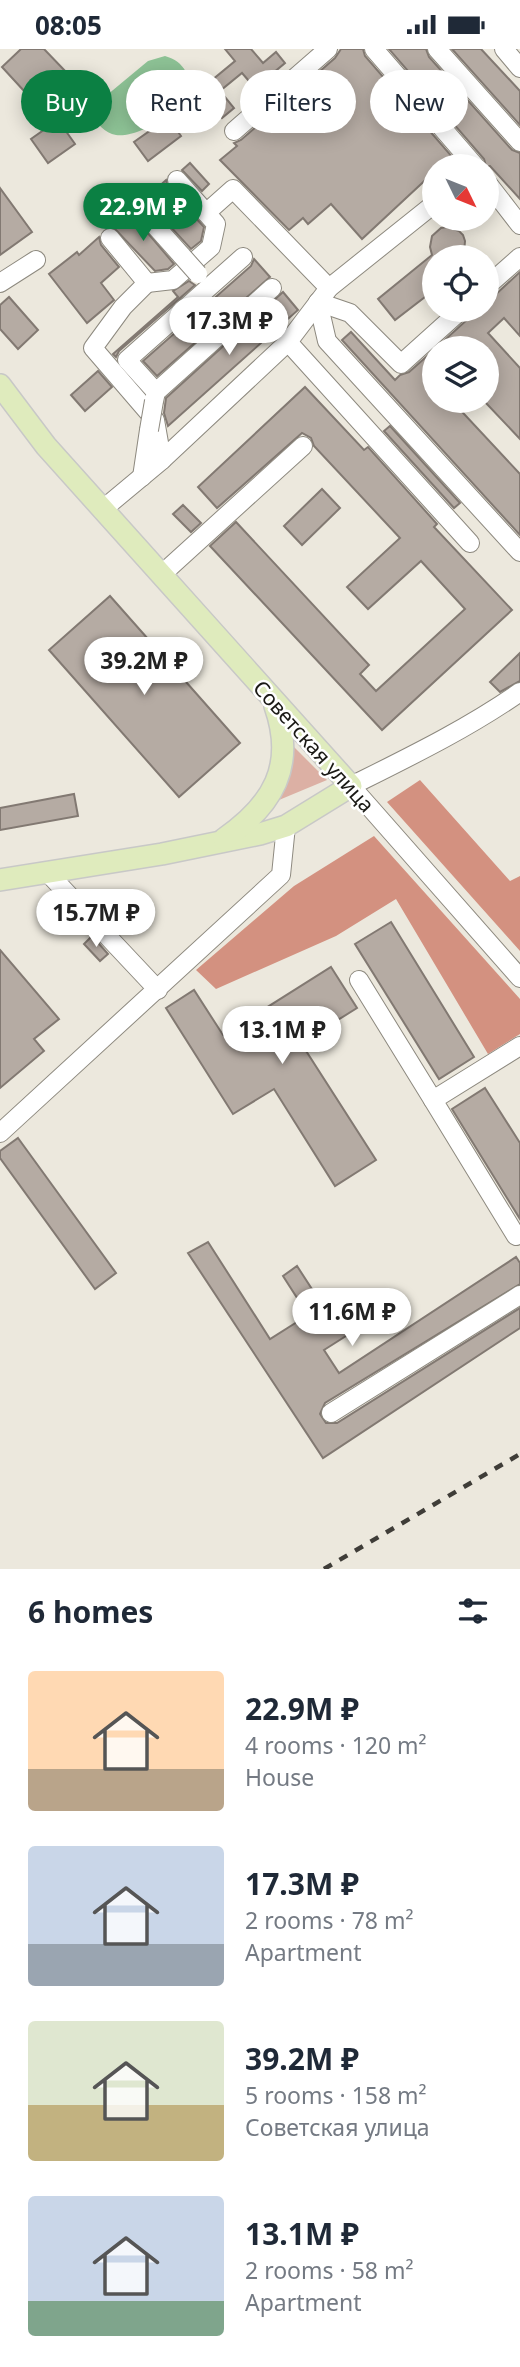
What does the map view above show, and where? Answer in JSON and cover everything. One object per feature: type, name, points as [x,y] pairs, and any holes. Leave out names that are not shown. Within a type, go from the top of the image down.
[{"type":"main road","name":"Советская улица","points":[[3,395],[102,510],[351,786]]},
{"type":"main road","points":[[216,844],[243,825],[261,807],[277,780],[283,754],[283,728],[272,699]]},
{"type":"main road","points":[[0,880],[216,844],[260,834],[286,825],[351,786]]},
{"type":"street","points":[[234,131],[328,49]]},
{"type":"street","points":[[374,49],[465,154]]},
{"type":"street","points":[[437,49],[520,142]]},
{"type":"street","points":[[504,49],[520,68]]},
{"type":"street","points":[[162,460],[155,420],[93,348],[123,307],[147,283],[173,280],[211,247],[216,224],[177,180]]},
{"type":"street","points":[[206,213],[233,189],[324,295],[349,313],[401,364],[448,322]]},
{"type":"street","points":[[499,198],[520,225]]},
{"type":"street","points":[[141,210],[204,280]]},
{"type":"street","points":[[102,510],[162,460],[288,342],[324,295],[422,214]]},
{"type":"street","points":[[110,238],[147,283]]},
{"type":"street","points":[[155,396],[127,360],[204,280],[243,257]]},
{"type":"street","points":[[499,276],[520,257]]},
{"type":"street","points":[[0,283],[36,260]]},
{"type":"street","points":[[142,477],[155,396],[272,288]]},
{"type":"street","points":[[324,295],[327,341],[520,551]]},
{"type":"street","points":[[288,342],[470,543]]},
{"type":"street","points":[[161,576],[303,446]]},
{"type":"street","points":[[351,786],[430,746],[491,712],[520,692]]},
{"type":"street","name":"Советская улица","points":[[351,786],[520,978]]},
{"type":"street","points":[[0,1133],[281,875],[286,825]]},
{"type":"street","points":[[48,873],[158,990]]},
{"type":"street","points":[[359,980],[516,1237]]},
{"type":"street","points":[[433,1100],[520,1046]]},
{"type":"street","points":[[331,1413],[520,1295]]},
{"type":"shaded area","points":[[165,56],[185,70],[137,70],[148,61]]},
{"type":"shaded area","points":[[126,79],[126,133],[133,133],[116,135],[110,133],[112,91]]},
{"type":"shaded area","points":[[290,743],[327,780],[267,805]]},
{"type":"shaded area","points":[[420,780],[510,881],[520,876],[520,951],[387,802]]},
{"type":"shaded area","points":[[374,836],[520,999],[520,1034],[488,1054],[396,899],[336,936],[216,989],[196,970],[294,886]]},
{"type":"building","points":[[21,49],[44,49],[64,70],[21,70],[21,88],[2,67]]},
{"type":"building","points":[[225,49],[251,49],[263,63],[276,52],[285,63],[277,70],[240,70],[240,75],[226,86],[224,70],[235,61]]},
{"type":"building","points":[[341,49],[363,49],[365,56],[377,70],[370,70],[370,133],[432,133],[450,154],[422,154],[422,183],[362,239],[331,204],[308,224],[303,218],[289,230],[220,160],[237,146],[234,143],[249,133],[356,133],[356,70],[321,70]]},
{"type":"building","points":[[389,49],[426,49],[429,57],[441,70],[407,70]]},
{"type":"building","points":[[452,49],[481,49],[520,91],[520,125]]},
{"type":"building","points":[[226,98],[234,108],[226,115]]},
{"type":"building","points":[[468,101],[512,150],[520,153],[520,199],[499,176],[499,154],[480,154],[462,133],[468,133]]},
{"type":"building","points":[[40,133],[67,133],[75,144],[48,163],[31,139]]},
{"type":"building","points":[[147,133],[179,133],[181,136],[148,161],[134,142]]},
{"type":"building","points":[[190,163],[209,184],[202,191],[182,170]]},
{"type":"building","points":[[166,180],[168,188],[204,227],[201,241],[191,249],[145,199]]},
{"type":"building","points":[[0,188],[32,232],[0,255]]},
{"type":"building","points":[[130,212],[174,264],[168,269],[155,271],[113,227]]},
{"type":"building","points":[[438,231],[459,231],[463,235],[465,245],[430,245],[432,236]]},
{"type":"building","points":[[99,237],[101,245],[119,267],[101,283],[114,300],[87,323],[49,274],[77,252],[79,255]]},
{"type":"building","points":[[254,259],[270,277],[157,376],[143,361],[251,266]]},
{"type":"building","points":[[422,263],[422,299],[395,320],[378,299]]},
{"type":"building","points":[[520,272],[520,336],[504,318],[488,333],[491,336],[449,336],[465,322],[499,322],[499,291]]},
{"type":"building","points":[[189,281],[195,285],[119,351],[116,357],[113,354],[178,297],[173,291]]},
{"type":"building","points":[[283,292],[298,310],[168,426],[164,413],[166,398]]},
{"type":"building","points":[[9,297],[38,330],[18,349],[0,329],[0,305]]},
{"type":"building","points":[[351,332],[395,380],[422,361],[422,413],[463,413],[520,474],[520,535],[342,340]]},
{"type":"building","points":[[499,345],[520,368],[520,439],[495,413],[499,413]]},
{"type":"building","points":[[98,371],[112,387],[85,411],[71,395]]},
{"type":"building","points":[[305,387],[364,450],[368,447],[437,524],[434,527],[512,610],[382,730],[210,546],[236,522],[369,665],[360,674],[376,691],[465,609],[421,561],[368,609],[347,587],[400,538],[314,446],[311,438],[302,433],[217,508],[198,487]]},
{"type":"building","points":[[390,426],[460,503],[454,508],[384,431]]},
{"type":"building","points":[[322,489],[340,508],[302,545],[284,526]]},
{"type":"building","points":[[183,505],[201,523],[191,532],[173,514]]},
{"type":"building","points":[[110,596],[240,743],[179,797],[49,650]]},
{"type":"building","points":[[520,653],[520,681],[500,692],[490,682]]},
{"type":"building","points":[[74,794],[78,816],[0,830],[0,808]]},
{"type":"building","points":[[391,922],[474,1057],[439,1079],[355,944]]},
{"type":"building","points":[[92,936],[108,954],[100,961],[84,944]]},
{"type":"building","points":[[0,950],[59,1019],[34,1039],[44,1051],[0,1088]]},
{"type":"building","points":[[331,967],[357,1008],[301,1043],[376,1160],[335,1186],[274,1089],[233,1114],[166,1008],[194,990],[223,1035]]},
{"type":"building","points":[[485,1088],[520,1143],[520,1219],[452,1109]]},
{"type":"building","points":[[18,1138],[116,1273],[95,1289],[0,1158],[0,1151]]},
{"type":"building","points":[[208,1242],[270,1339],[308,1315],[283,1276],[297,1266],[323,1306],[337,1297],[357,1329],[324,1350],[339,1373],[516,1257],[520,1263],[520,1284],[325,1403],[320,1414],[326,1423],[337,1423],[520,1308],[520,1328],[323,1458],[188,1253]]},
{"type":"railway","points":[[324,1569],[520,1454]]}]
